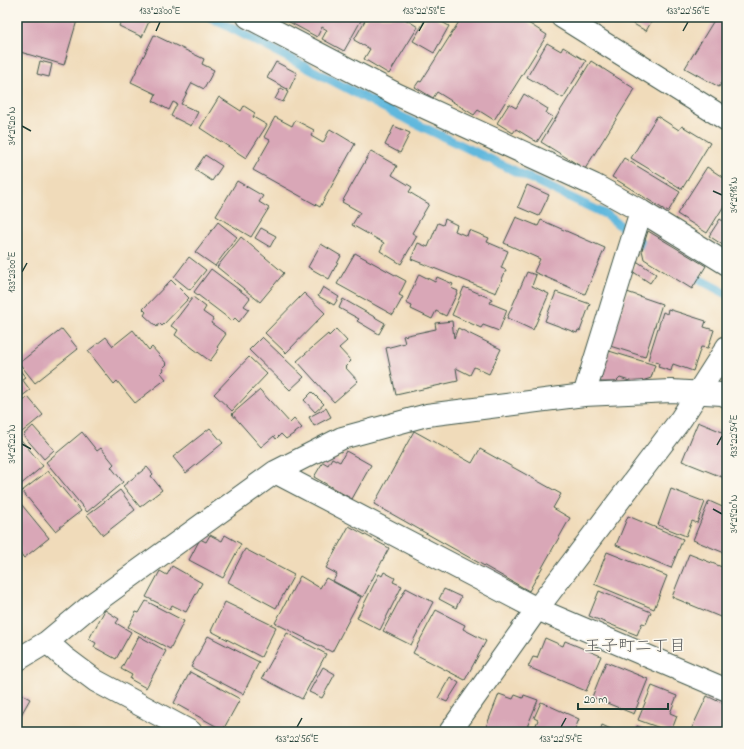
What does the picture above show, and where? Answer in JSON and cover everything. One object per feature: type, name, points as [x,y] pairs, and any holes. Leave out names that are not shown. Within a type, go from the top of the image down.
[{"type":"street","points":[[248,17],[396,94],[594,185],[641,211],[727,264]]},
{"type":"street","points":[[562,17],[727,120]]},
{"type":"street","points":[[584,395],[641,211]]},
{"type":"street","points":[[450,732],[536,609],[681,419],[727,347]]},
{"type":"street","points":[[17,660],[47,642],[94,604],[275,472],[342,438],[427,415],[584,395],[670,391],[722,394],[727,396]]},
{"type":"street","points":[[275,472],[536,609],[727,690]]},
{"type":"street","points":[[47,642],[96,681],[191,732]]},
{"type":"building","points":[[20,17],[78,17],[64,65],[17,51],[17,26]]},
{"type":"building","points":[[123,17],[151,17],[142,37],[119,26]]},
{"type":"building","points":[[280,17],[363,17],[344,51],[322,39],[327,30],[322,27],[317,37]]},
{"type":"building","points":[[367,17],[402,17],[418,27],[389,74],[364,59],[370,49],[354,40]]},
{"type":"building","points":[[427,17],[433,17],[449,26],[434,53],[413,41]]},
{"type":"building","points":[[462,17],[519,17],[547,35],[494,120],[478,110],[474,115],[437,92],[433,98],[415,87],[419,81],[421,82]]},
{"type":"building","points":[[621,17],[654,17],[646,31]]},
{"type":"building","points":[[716,17],[727,17],[727,74],[719,87],[685,68]]},
{"type":"building","points":[[154,35],[204,59],[202,64],[214,70],[204,89],[192,83],[181,104],[198,112],[191,126],[171,116],[177,104],[173,102],[169,110],[153,101],[156,94],[131,82]]},
{"type":"building","points":[[547,43],[561,51],[563,47],[586,61],[563,98],[527,77]]},
{"type":"building","points":[[40,61],[52,64],[49,77],[37,74]]},
{"type":"building","points":[[591,61],[635,89],[585,169],[541,142]]},
{"type":"building","points":[[276,62],[297,73],[289,90],[267,78]]},
{"type":"building","points":[[281,88],[288,92],[283,102],[275,99]]},
{"type":"building","points":[[524,94],[548,109],[546,113],[553,117],[537,142],[516,129],[513,133],[497,123],[509,104],[516,108]]},
{"type":"building","points":[[219,97],[241,111],[244,106],[255,113],[253,117],[267,125],[246,158],[200,128]]},
{"type":"building","points":[[657,116],[679,130],[682,126],[710,143],[682,189],[631,158]]},
{"type":"building","points":[[275,117],[292,126],[295,120],[314,130],[311,136],[323,143],[330,129],[355,144],[320,207],[253,170],[270,140],[264,137]]},
{"type":"building","points":[[394,126],[410,133],[400,153],[385,145]]},
{"type":"building","points":[[371,151],[397,166],[392,175],[412,187],[409,192],[429,204],[412,233],[417,236],[401,264],[380,251],[384,243],[352,225],[360,212],[342,202]]},
{"type":"building","points":[[205,155],[222,166],[212,181],[195,170]]},
{"type":"building","points":[[624,158],[680,192],[668,212],[612,177]]},
{"type":"building","points":[[707,167],[727,180],[727,201],[707,233],[677,214]]},
{"type":"building","points":[[237,181],[263,196],[259,202],[269,208],[251,237],[216,216]]},
{"type":"building","points":[[527,185],[549,195],[539,216],[518,207]]},
{"type":"building","points":[[516,217],[538,226],[541,220],[605,248],[585,294],[534,272],[540,259],[504,243]]},
{"type":"building","points":[[445,219],[457,225],[455,231],[467,236],[469,230],[489,238],[487,242],[508,251],[501,268],[506,270],[496,293],[411,259],[418,243],[428,247],[438,223],[443,225]]},
{"type":"building","points":[[720,219],[727,224],[726,247],[709,236]]},
{"type":"building","points":[[218,222],[237,237],[215,266],[195,252]]},
{"type":"building","points":[[261,228],[276,236],[270,247],[255,238]]},
{"type":"building","points":[[648,231],[706,266],[692,289],[644,259],[642,250]]},
{"type":"building","points":[[241,237],[284,273],[260,302],[217,267]]},
{"type":"building","points":[[321,244],[341,256],[329,279],[308,267]]},
{"type":"building","points":[[355,253],[406,281],[399,295],[403,297],[393,315],[337,284]]},
{"type":"building","points":[[189,257],[206,270],[190,290],[174,277]]},
{"type":"building","points":[[638,262],[656,274],[650,283],[632,271]]},
{"type":"building","points":[[211,269],[250,298],[244,306],[249,309],[239,322],[235,318],[232,321],[194,292]]},
{"type":"building","points":[[527,272],[536,275],[532,286],[549,294],[533,330],[507,318]]},
{"type":"building","points":[[419,274],[435,282],[437,277],[453,284],[451,288],[458,291],[446,316],[436,311],[432,319],[411,309],[412,306],[406,303]]},
{"type":"building","points":[[171,280],[189,298],[162,326],[159,323],[157,327],[144,315],[146,312],[143,309]]},
{"type":"building","points":[[323,287],[339,297],[334,305],[318,296]]},
{"type":"building","points":[[464,287],[492,299],[490,303],[507,310],[499,331],[483,325],[481,328],[452,315]]},
{"type":"building","points":[[556,292],[590,304],[580,331],[578,330],[577,333],[545,321]]},
{"type":"building","points":[[627,292],[662,304],[645,357],[610,346]]},
{"type":"building","points":[[304,293],[325,313],[286,353],[265,333]]},
{"type":"building","points":[[193,297],[206,307],[203,312],[213,319],[211,323],[226,334],[217,347],[219,349],[210,361],[175,335],[178,330],[171,326]]},
{"type":"building","points":[[343,299],[385,323],[379,334],[357,321],[359,319],[339,308]]},
{"type":"building","points":[[668,309],[706,321],[704,327],[714,330],[708,348],[701,347],[693,371],[673,364],[671,371],[658,367],[659,363],[648,360],[663,312],[667,314]]},
{"type":"building","points":[[452,321],[454,338],[458,328],[501,349],[489,374],[474,367],[470,375],[456,368],[458,381],[396,395],[386,348],[405,343],[403,336],[436,329],[435,323]]},
{"type":"building","points":[[62,329],[78,349],[35,383],[19,363]]},
{"type":"building","points":[[336,329],[347,341],[339,348],[351,361],[345,367],[358,381],[334,402],[297,361],[328,334],[329,336]]},
{"type":"building","points":[[133,330],[149,350],[152,347],[167,364],[161,373],[166,379],[135,403],[117,381],[114,384],[88,351],[106,337],[113,346]]},
{"type":"building","points":[[262,337],[304,377],[290,390],[249,350]]},
{"type":"building","points":[[609,351],[655,365],[651,378],[636,383],[620,378],[616,382],[600,382]]},
{"type":"building","points":[[249,357],[267,374],[232,411],[214,394]]},
{"type":"building","points":[[17,366],[25,377],[22,379],[30,390],[17,400]]},
{"type":"building","points":[[260,390],[290,423],[294,419],[302,428],[286,439],[281,434],[276,439],[274,436],[261,447],[232,414]]},
{"type":"building","points":[[312,392],[324,404],[315,412],[304,400]]},
{"type":"building","points":[[28,397],[43,415],[22,432],[17,427],[17,406]]},
{"type":"building","points":[[326,408],[331,417],[314,426],[309,417]]},
{"type":"building","points":[[698,422],[727,434],[727,479],[682,461]]},
{"type":"building","points":[[33,426],[54,450],[44,459],[23,435]]},
{"type":"building","points":[[210,428],[223,443],[186,473],[173,457]]},
{"type":"building","points":[[414,431],[472,463],[480,449],[561,494],[553,508],[570,518],[529,591],[374,504]]},
{"type":"building","points":[[82,432],[97,451],[101,448],[114,464],[111,467],[123,482],[87,512],[46,462]]},
{"type":"building","points":[[17,435],[43,466],[19,486],[17,484]]},
{"type":"building","points":[[346,451],[371,465],[352,499],[314,477],[323,462],[328,465],[332,458],[340,462]]},
{"type":"building","points":[[147,467],[153,474],[151,476],[162,490],[140,507],[123,486]]},
{"type":"building","points":[[48,471],[81,511],[55,531],[22,491]]},
{"type":"building","points":[[671,489],[705,502],[697,523],[692,521],[686,536],[658,525]]},
{"type":"building","points":[[120,490],[135,510],[103,535],[87,515]]},
{"type":"building","points":[[17,499],[49,538],[24,558],[17,550]]},
{"type":"building","points":[[709,501],[727,509],[727,554],[693,540]]},
{"type":"building","points":[[628,516],[683,539],[671,568],[616,545]]},
{"type":"building","points":[[349,526],[389,548],[363,597],[333,581],[337,574],[326,568]]},
{"type":"building","points":[[210,535],[222,541],[225,535],[241,544],[223,578],[189,560],[200,539],[206,542]]},
{"type":"building","points":[[245,549],[294,575],[276,608],[228,582]]},
{"type":"building","points":[[607,552],[667,576],[654,609],[594,584]]},
{"type":"building","points":[[689,554],[727,569],[727,615],[725,619],[672,597]]},
{"type":"building","points":[[172,566],[202,583],[186,612],[172,605],[170,609],[146,597],[160,571],[167,575]]},
{"type":"building","points":[[384,572],[395,578],[393,582],[402,586],[380,630],[357,618],[379,574],[382,576]]},
{"type":"building","points":[[300,576],[320,588],[326,578],[361,597],[332,652],[275,623]]},
{"type":"building","points":[[406,588],[433,602],[411,645],[383,631]]},
{"type":"building","points":[[444,589],[461,597],[456,608],[439,599]]},
{"type":"building","points":[[599,591],[651,612],[646,624],[642,623],[637,635],[589,616]]},
{"type":"building","points":[[146,601],[184,621],[170,649],[128,627],[136,612],[139,613]]},
{"type":"building","points":[[225,602],[276,627],[261,657],[211,631]]},
{"type":"building","points":[[105,610],[119,619],[116,623],[131,632],[116,659],[94,647],[96,643],[89,639]]},
{"type":"building","points":[[436,610],[465,625],[463,629],[486,641],[465,680],[413,653]]},
{"type":"building","points":[[287,633],[326,654],[302,699],[262,678]]},
{"type":"building","points":[[139,636],[166,651],[146,688],[130,679],[132,675],[121,669]]},
{"type":"building","points":[[208,636],[259,662],[243,694],[191,667]]},
{"type":"building","points":[[545,638],[563,646],[565,641],[601,656],[586,691],[528,667],[533,657],[537,658]]},
{"type":"building","points":[[606,662],[648,679],[634,714],[592,697]]},
{"type":"building","points":[[323,667],[335,674],[322,698],[309,692]]},
{"type":"building","points":[[190,672],[240,699],[223,730],[174,703]]},
{"type":"building","points":[[450,677],[459,683],[447,702],[438,698]]},
{"type":"building","points":[[652,686],[677,696],[670,713],[677,716],[671,732],[638,720]]},
{"type":"building","points":[[17,692],[30,699],[17,722]]},
{"type":"building","points":[[499,694],[513,699],[515,695],[523,698],[524,695],[538,700],[525,732],[499,732],[486,727]]},
{"type":"building","points":[[707,696],[726,705],[727,732],[695,732],[691,730]]},
{"type":"building","points":[[541,702],[579,719],[574,732],[533,732],[538,720],[534,718]]},
{"type":"building","points":[[602,725],[617,732],[600,732]]},
{"type":"building","points":[[637,726],[652,732],[635,732]]},
{"type":"waterway","points":[[210,17],[400,116],[607,215],[653,252]]},
{"type":"waterway","points":[[687,273],[727,294]]},
{"type":"district","name":"王子町二丁目","points":[[635,646]]}]
